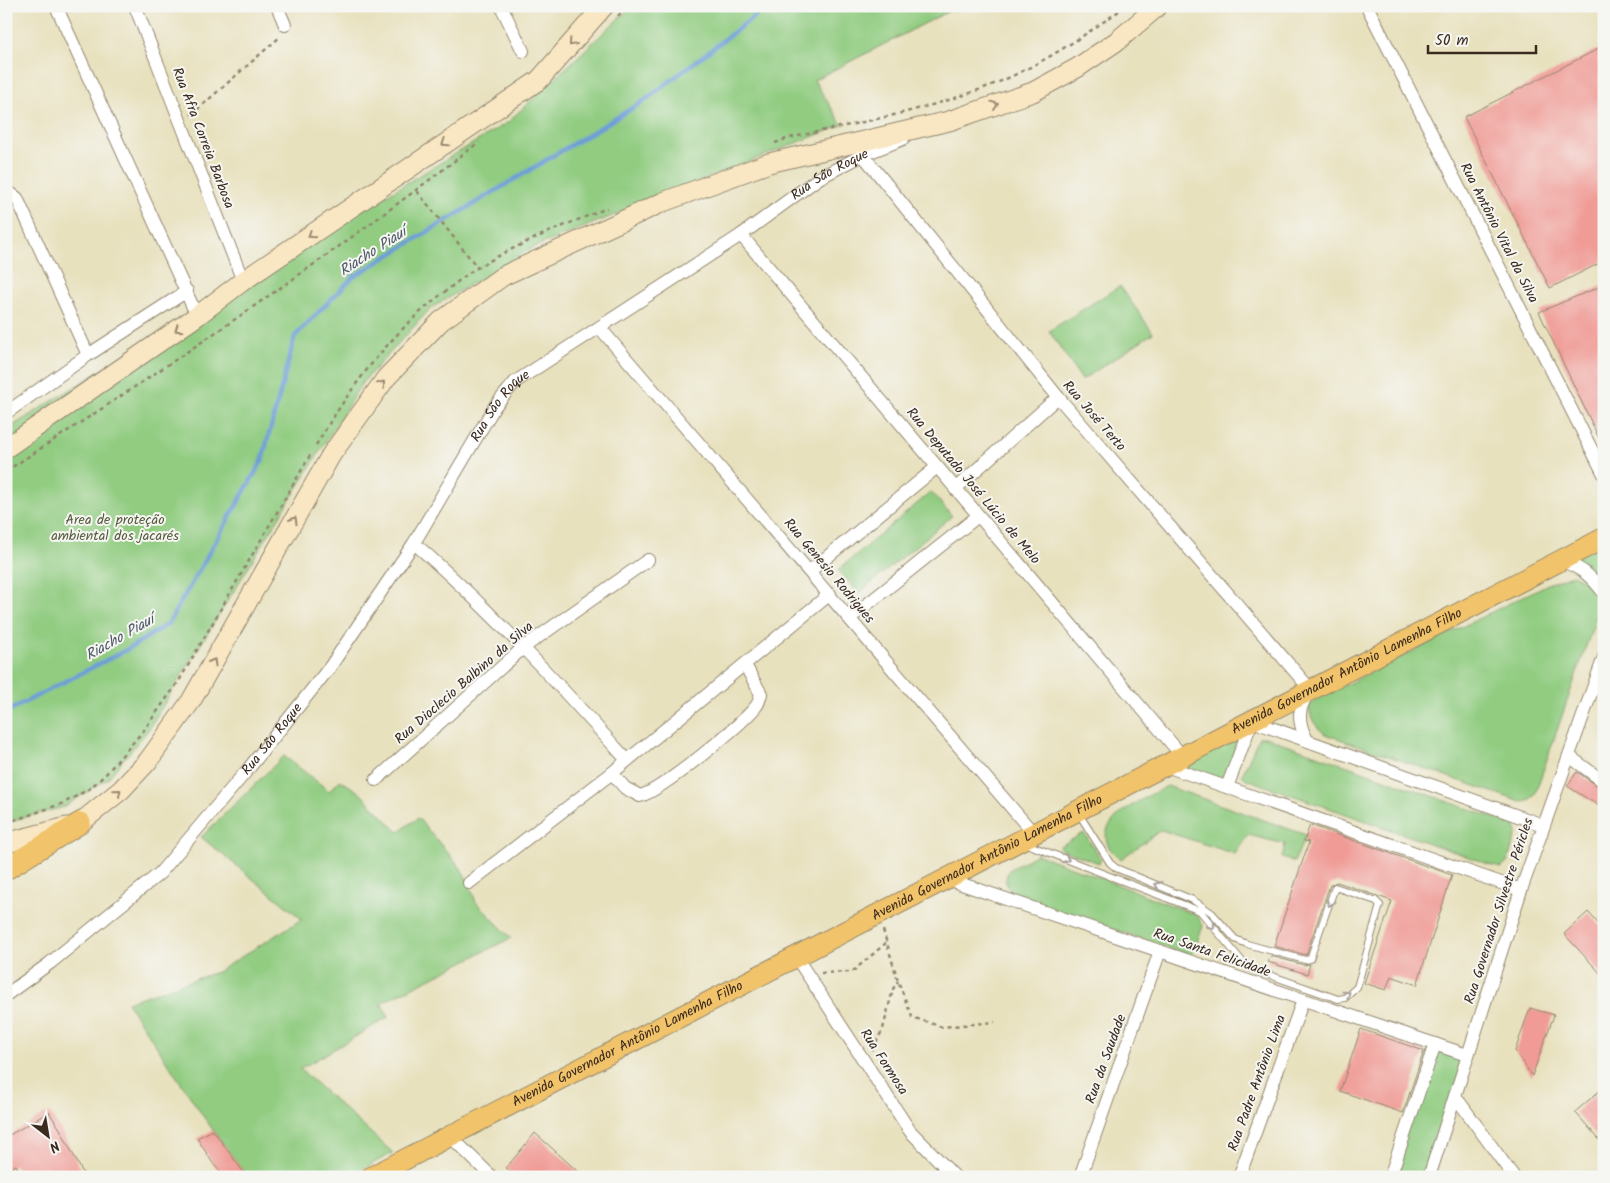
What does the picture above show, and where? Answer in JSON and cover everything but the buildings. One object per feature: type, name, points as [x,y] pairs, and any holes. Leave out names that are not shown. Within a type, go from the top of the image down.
[{"type":"highway","points":[[6,870],[80,823]]},
{"type":"main road","name":"Rua São Roque","points":[[949,121],[1042,87],[1077,68],[1117,41],[1158,6]]},
{"type":"main road","points":[[6,448],[197,316],[243,281],[539,80],[609,13]]},
{"type":"main road","points":[[6,860],[80,823],[121,790],[159,746],[191,701],[331,455],[386,378],[441,321],[503,276],[663,202],[769,163],[949,121]]},
{"type":"main road","name":"Avenida Governador Antônio Lamenha Filho","points":[[371,1177],[450,1136],[801,965],[880,914],[1604,538]]},
{"type":"main road","points":[[6,844],[80,823]]},
{"type":"street","points":[[56,6],[197,316]]},
{"type":"street","name":"Rua Afra Correia Barbosa","points":[[134,6],[182,122],[243,281]]},
{"type":"street","points":[[277,6],[285,25]]},
{"type":"street","points":[[501,6],[523,51]]},
{"type":"street","name":"Rua Antônio Vital da Silva","points":[[1367,6],[1604,474]]},
{"type":"street","name":"Rua São Roque","points":[[6,996],[50,963],[160,873],[249,768],[330,667],[414,543],[495,406],[515,382],[741,235],[819,178],[863,155],[949,121]]},
{"type":"street","name":"Rua José Terto","points":[[863,155],[1058,397],[1312,690]]},
{"type":"street","points":[[6,190],[17,198],[88,356]]},
{"type":"street","name":"Rua Deputado José Lúcio de Melo","points":[[741,235],[978,516],[1174,761]]},
{"type":"street","points":[[6,413],[187,291]]},
{"type":"street","name":"Rua Genesio Rodrigues","points":[[600,328],[810,570],[1027,838]]},
{"type":"street","points":[[955,489],[1058,397]]},
{"type":"street","points":[[810,570],[937,467]]},
{"type":"street","points":[[850,618],[978,516]]},
{"type":"street","points":[[414,543],[453,576],[524,647],[627,760]]},
{"type":"street","name":"Rua Dioclecio Balbino da Silva","points":[[376,780],[524,647],[648,560]]},
{"type":"street","points":[[1562,561],[1580,567],[1590,575],[1604,593]]},
{"type":"street","points":[[469,883],[612,773],[745,666],[830,594]]},
{"type":"street","name":"Rua Governador Silvestre Péricles","points":[[1429,1177],[1543,824],[1604,657]]},
{"type":"street","points":[[612,773],[625,788],[640,796],[649,794],[670,780],[745,718],[758,704],[761,694],[745,666]]},
{"type":"street","points":[[1307,740],[1299,720],[1299,710],[1312,690]]},
{"type":"street","points":[[1227,787],[1252,721],[1543,824]]},
{"type":"street","points":[[1569,756],[1604,782]]},
{"type":"street","points":[[1174,761],[1227,787],[1521,890]]},
{"type":"street","name":"Rua Santa Felicidade","points":[[947,879],[1467,1055]]},
{"type":"street","name":"Rua da Saudade","points":[[1080,1177],[1160,952]]},
{"type":"street","name":"Rua Formosa","points":[[801,965],[910,1131],[952,1174]]},
{"type":"street","name":"Rua Padre Antônio Lima","points":[[1239,1177],[1303,1000]]},
{"type":"street","points":[[1390,1177],[1435,1044]]},
{"type":"street","points":[[1455,1096],[1514,1177]]},
{"type":"street","points":[[450,1136],[492,1177]]},
{"type":"street","points":[[934,1177],[952,1174]]},
{"type":"lane","points":[[1027,838],[1200,911],[1247,967],[1338,999],[1345,998],[1356,988],[1380,905],[1376,901],[1335,887],[1310,959],[1305,960],[1247,944],[1235,938],[1212,913],[1193,900],[1116,868],[1110,863],[1077,812]]},
{"type":"path","points":[[609,13],[627,6]]},
{"type":"path","points":[[771,145],[789,138],[904,112],[981,90],[1073,44],[1126,6]]},
{"type":"path","points":[[182,122],[282,35],[285,25]]},
{"type":"path","points":[[6,471],[163,369],[417,190],[485,138]]},
{"type":"path","points":[[417,190],[477,267]]},
{"type":"path","points":[[6,823],[64,803],[89,789],[105,775],[144,730],[179,681],[261,537],[346,399],[381,351],[421,310],[477,267],[543,234],[614,206]]},
{"type":"path","points":[[880,914],[886,943],[912,1016],[942,1027],[995,1022]]},
{"type":"path","points":[[801,965],[852,972],[886,943]]},
{"type":"path","points":[[866,1062],[883,1029],[893,989],[898,981]]},
{"type":"green space","name":"Area de proteção ambiental dos jacarés","points":[[632,6],[959,6],[814,80],[842,125],[534,247],[431,308],[362,383],[148,730],[108,778],[64,807],[6,822],[6,430],[258,272],[507,123]]},
{"type":"green space","points":[[1120,286],[1153,333],[1082,380],[1049,331]]},
{"type":"green space","points":[[931,492],[952,516],[859,593],[838,570]]},
{"type":"green space","points":[[1604,538],[1604,593],[1562,561]]},
{"type":"green space","points":[[1572,575],[1584,580],[1592,588],[1599,609],[1535,794],[1528,801],[1521,802],[1325,734],[1314,722],[1309,707],[1315,700],[1550,583]]},
{"type":"green space","points":[[1252,721],[1227,787],[1166,766]]},
{"type":"green space","points":[[1259,737],[1266,737],[1514,825],[1517,832],[1507,862],[1500,868],[1246,779],[1242,775]]},
{"type":"green space","points":[[284,756],[329,791],[340,780],[359,792],[398,832],[418,818],[460,867],[469,883],[476,902],[511,938],[381,1003],[389,1017],[300,1069],[393,1153],[347,1177],[247,1177],[203,1116],[127,1002],[217,972],[302,919],[201,837]]},
{"type":"green space","points":[[1167,786],[1306,835],[1294,862],[1282,858],[1285,844],[1248,835],[1235,854],[1161,830],[1121,859],[1109,847],[1106,836],[1110,825],[1118,815],[1130,806]]},
{"type":"green space","points":[[1084,833],[1101,859],[1099,863],[1060,849],[1060,846]]},
{"type":"green space","points":[[1037,854],[1197,915],[1203,926],[1192,956],[1016,896],[1006,884],[1009,870]]},
{"type":"green space","points":[[1435,1044],[1467,1055],[1429,1177],[1390,1177]]},
{"type":"waterway","name":"Riacho Piauí","points":[[6,712],[128,649],[168,624],[262,461],[295,336],[353,277],[644,101],[768,6]]}]
